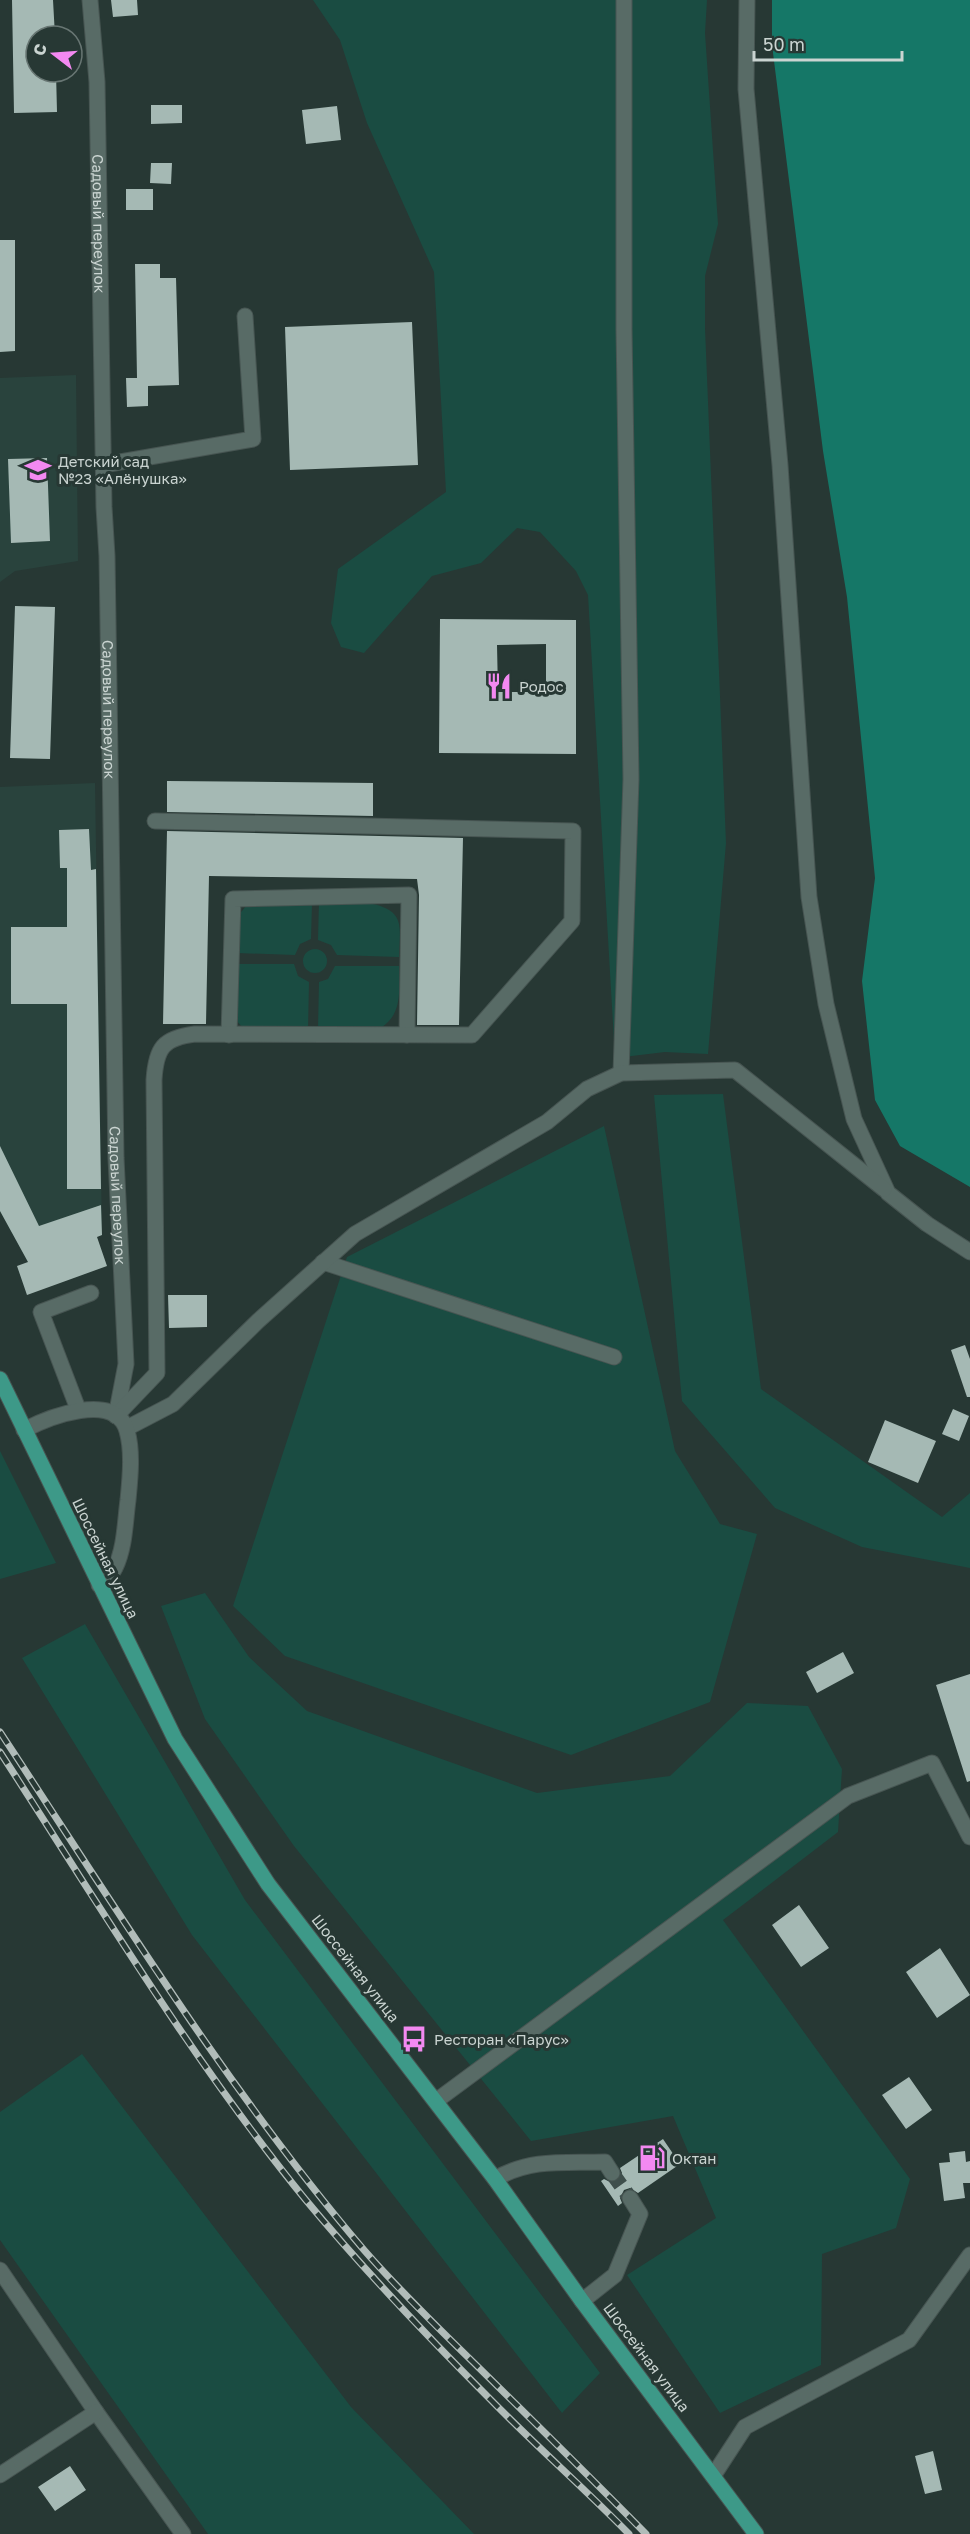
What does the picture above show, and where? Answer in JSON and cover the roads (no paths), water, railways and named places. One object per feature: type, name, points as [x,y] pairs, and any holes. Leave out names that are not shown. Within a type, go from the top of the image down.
[{"type":"main road","name":"Шоссейная улица","points":[[0,1380],[175,1738],[268,1884],[495,2179],[582,2301],[756,2534]]},
{"type":"street","name":"Садовый переулок","points":[[90,0],[97,82],[116,1158],[126,1364],[116,1416]]},
{"type":"street","points":[[621,1073],[631,779],[624,329],[624,0]]},
{"type":"street","points":[[747,0],[746,88],[780,465],[809,897],[826,1004],[854,1119],[888,1193]]},
{"type":"street","points":[[103,465],[253,439],[245,316]]},
{"type":"street","points":[[116,1416],[157,1373],[155,1063],[167,1041],[177,1036],[472,1035],[572,921],[573,831],[155,821]]},
{"type":"street","points":[[229,1035],[233,899],[409,895],[407,1035]]},
{"type":"street","points":[[127,1428],[173,1404],[258,1321],[354,1234],[547,1122],[587,1089],[621,1073],[735,1070],[927,1224],[970,1252]]},
{"type":"street","points":[[323,1262],[614,1357]]},
{"type":"street","points":[[78,1409],[41,1312],[91,1293]]},
{"type":"street","points":[[24,1430],[45,1419],[78,1409],[99,1410],[116,1416],[127,1428],[130,1450],[129,1488],[121,1549],[114,1570],[99,1585]]},
{"type":"street","points":[[436,2101],[848,1796],[932,1763],[970,1838]]},
{"type":"street","points":[[495,2179],[514,2168],[534,2163],[605,2162],[612,2173]]},
{"type":"street","points":[[582,2301],[615,2275],[640,2214],[630,2198]]},
{"type":"street","points":[[713,2476],[745,2427],[909,2340],[970,2255]]},
{"type":"street","points":[[0,2270],[96,2412],[183,2534]]},
{"type":"street","points":[[0,2475],[96,2412]]},
{"type":"tunnel","points":[[612,2173],[630,2198]]},
{"type":"railway","points":[[0,1732],[174,1997],[219,2062],[314,2189],[364,2250],[404,2293],[646,2534]]},
{"type":"railway","points":[[0,1752],[184,2036],[263,2146],[305,2199],[372,2276],[443,2351],[629,2534]]},
{"type":"place","name":"Детский сад №23 «Алёнушка»","points":[[38,470]]},
{"type":"place","name":"Родос","points":[[499,686]]},
{"type":"place","name":"Ресторан «Парус»","points":[[414,2039]]},
{"type":"place","name":"Октан","points":[[652,2158]]}]
